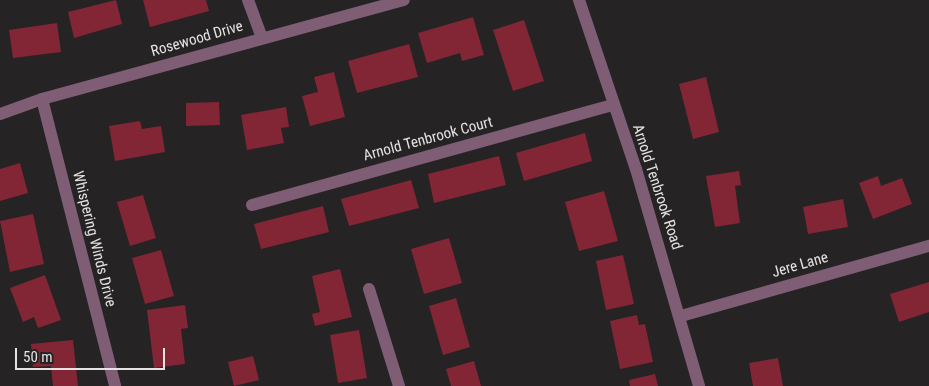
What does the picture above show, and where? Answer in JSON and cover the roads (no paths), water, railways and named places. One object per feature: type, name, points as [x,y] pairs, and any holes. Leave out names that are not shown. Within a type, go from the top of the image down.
[{"type":"street","points":[[248,0],[262,38]]},
{"type":"street","name":"Rosewood Drive","points":[[0,114],[42,99],[404,0]]},
{"type":"street","name":"Arnold Tenbrook Road","points":[[579,0],[681,316],[699,386]]},
{"type":"street","name":"Whispering Winds Drive","points":[[42,99],[115,386]]},
{"type":"street","name":"Arnold Tenbrook Court","points":[[252,205],[613,105]]},
{"type":"street","name":"Jere Lane","points":[[681,316],[929,246]]},
{"type":"street","points":[[369,289],[399,386]]}]
